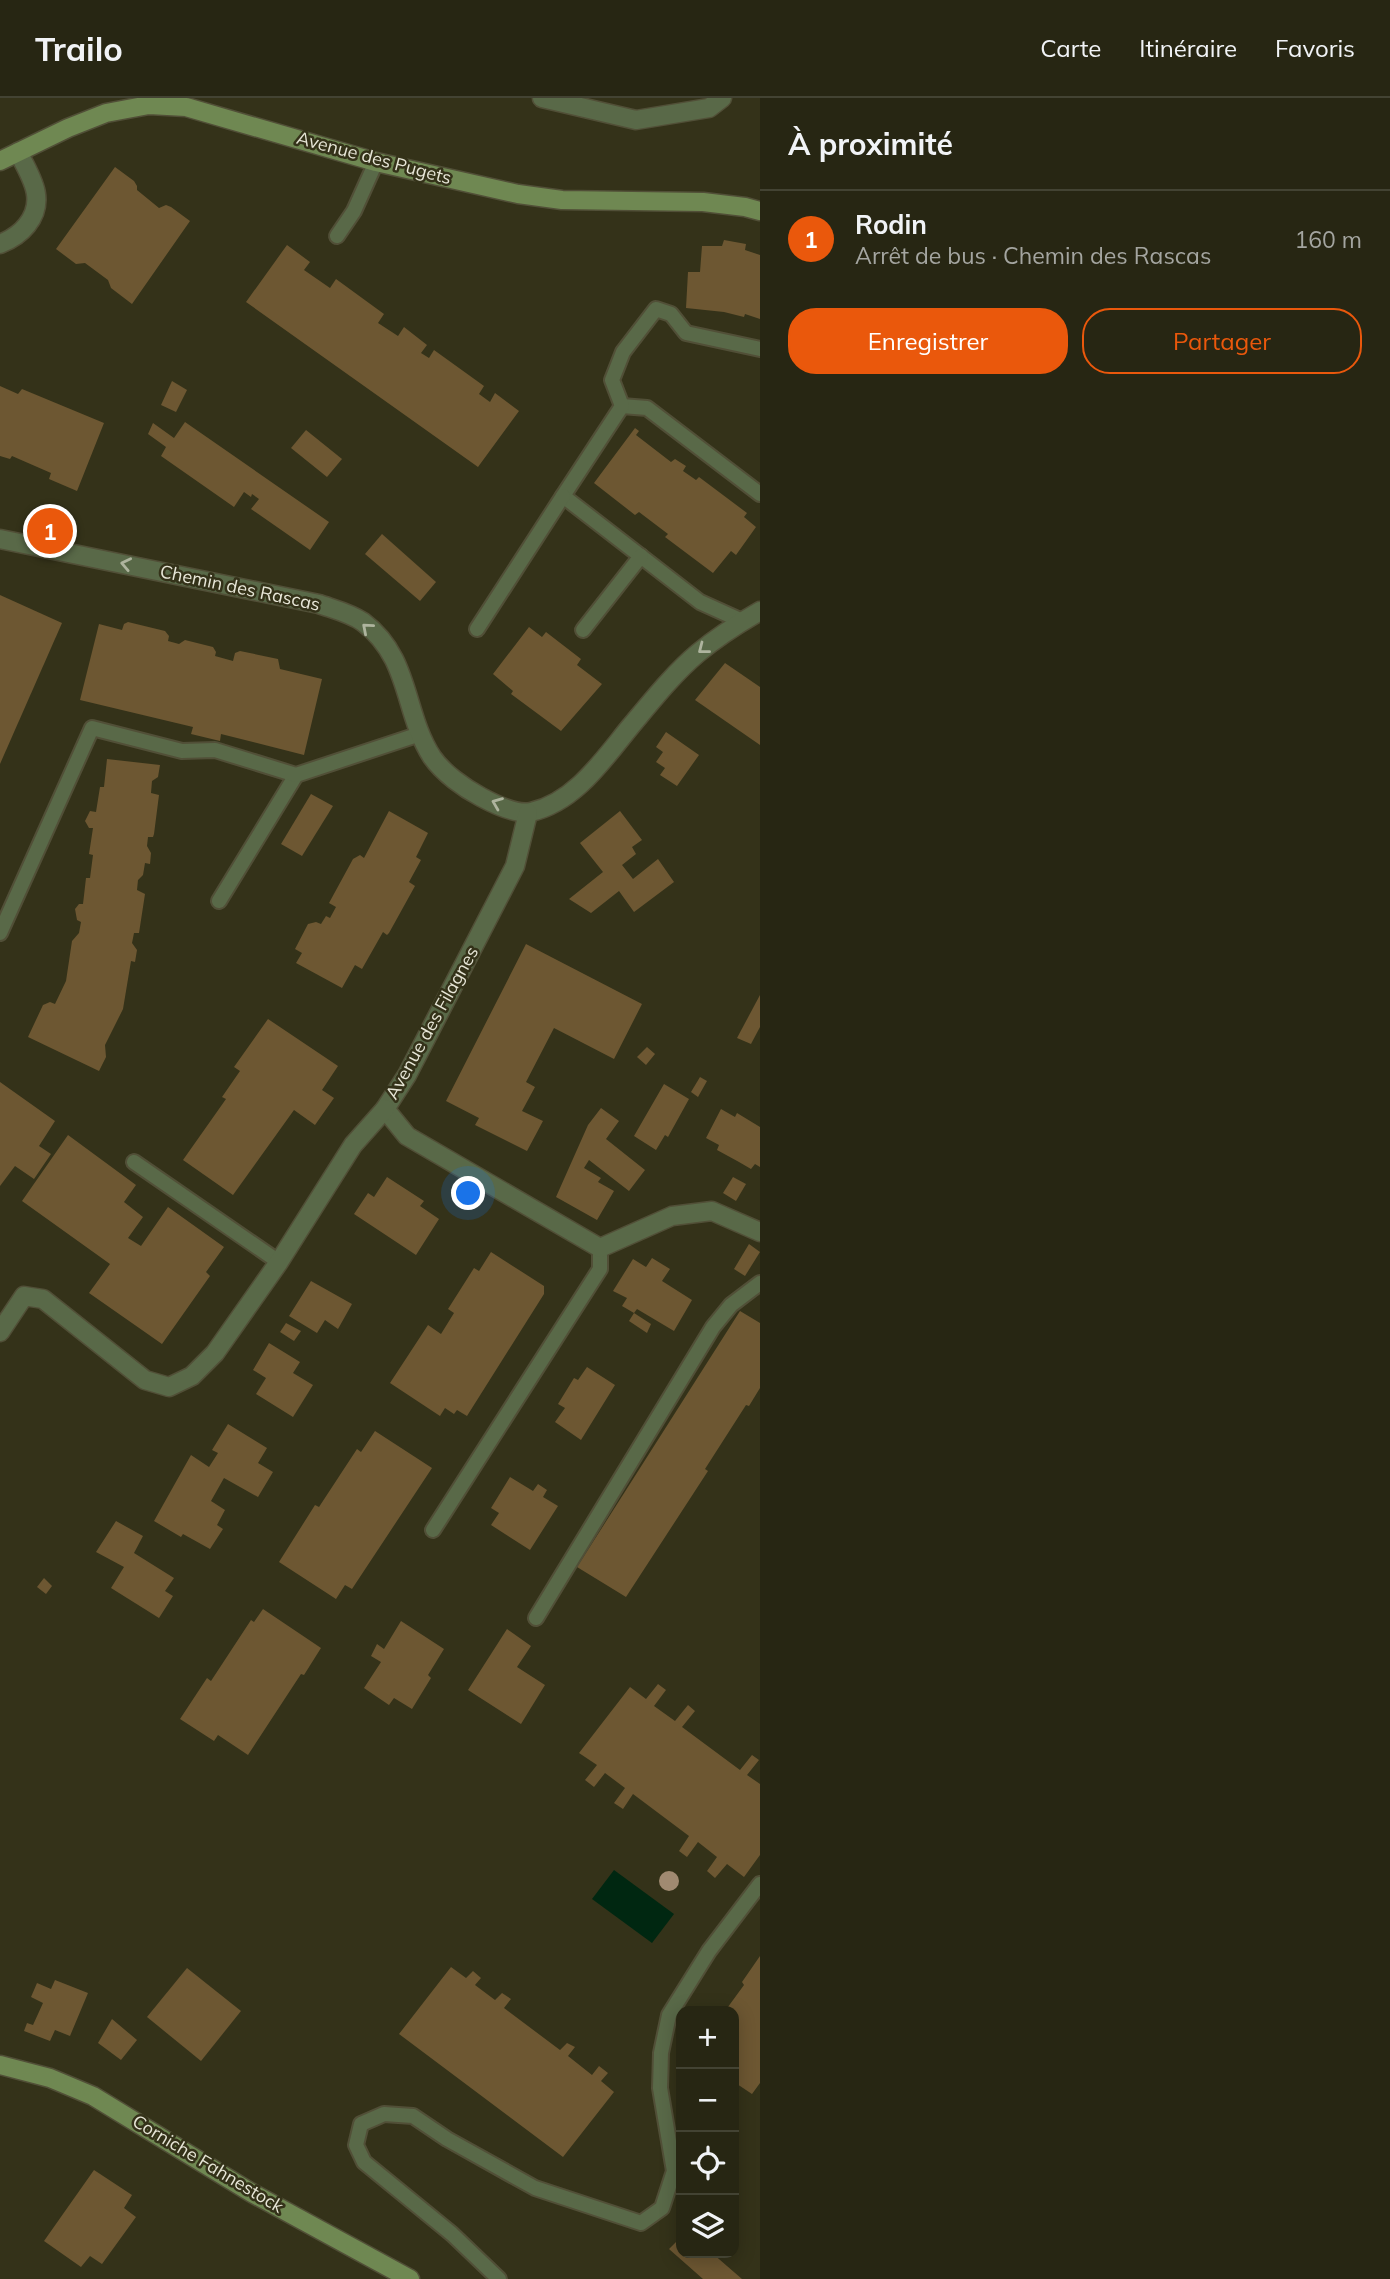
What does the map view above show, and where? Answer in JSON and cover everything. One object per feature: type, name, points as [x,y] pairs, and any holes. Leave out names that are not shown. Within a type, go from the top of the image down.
[{"type":"main road","name":"Avenue des Pugets","points":[[0,161],[106,113],[149,105],[186,107],[376,162],[518,194],[562,200],[703,202],[760,211]]},
{"type":"main road","name":"Corniche Fahnestock","points":[[0,2065],[50,2078],[93,2096],[252,2193],[410,2279]]},
{"type":"street","points":[[542,98],[636,120],[709,108],[722,98]]},
{"type":"street","points":[[0,244],[9,241],[24,229],[36,214],[38,197],[18,152]]},
{"type":"street","name":"Chemin des Rascas","points":[[0,539],[319,604],[344,612],[362,622],[382,641],[398,664],[420,734],[431,756],[442,769],[479,796],[501,806],[528,813]]},
{"type":"street","points":[[528,813],[562,800],[590,775],[646,707],[698,653],[760,611]]},
{"type":"street","name":"Avenue des Filagnes","points":[[528,813],[515,866],[407,1076],[385,1108],[407,1136],[600,1248]]},
{"type":"street","points":[[0,1332],[24,1296],[43,1299],[145,1380],[169,1387],[192,1376],[215,1353],[279,1262],[353,1145],[385,1108]]},
{"type":"street","points":[[600,1248],[672,1216],[712,1211],[760,1232]]},
{"type":"lane","points":[[337,236],[354,211],[376,162]]},
{"type":"lane","points":[[622,406],[612,380],[623,352],[656,309],[671,314],[686,334],[760,349]]},
{"type":"lane","points":[[622,406],[647,408],[760,494]]},
{"type":"lane","points":[[477,629],[622,406]]},
{"type":"lane","points":[[563,496],[700,602],[742,621]]},
{"type":"lane","points":[[583,631],[641,556]]},
{"type":"lane","points":[[0,933],[92,729],[182,751],[215,750],[296,775],[420,734]]},
{"type":"lane","points":[[219,901],[296,775]]},
{"type":"lane","points":[[135,1163],[279,1262]]},
{"type":"lane","points":[[433,1530],[600,1269],[600,1248]]},
{"type":"lane","points":[[537,1618],[713,1326],[731,1305],[760,1283]]},
{"type":"lane","points":[[499,2279],[452,2234],[364,2162],[356,2146],[361,2124],[384,2114],[413,2116],[447,2139],[535,2188],[641,2223],[662,2208],[674,2171],[660,2088],[661,2053],[669,2015],[709,1951],[760,1884]]},
{"type":"shaded area","points":[[614,1870],[674,1914],[652,1943],[592,1899]]},
{"type":"building","points":[[115,167],[134,181],[137,190],[159,208],[166,205],[171,207],[190,221],[132,304],[111,288],[108,280],[85,263],[76,264],[56,249]]},
{"type":"building","points":[[724,240],[746,244],[745,250],[760,255],[760,319],[745,314],[744,317],[686,308],[688,272],[700,272],[702,246],[722,246]]},
{"type":"building","points":[[287,245],[310,262],[304,270],[330,288],[336,279],[384,314],[378,323],[398,336],[404,327],[427,345],[421,353],[429,358],[434,350],[484,386],[479,394],[490,402],[495,393],[519,411],[478,467],[246,302]]},
{"type":"building","points":[[172,381],[187,390],[176,412],[161,405]]},
{"type":"building","points":[[0,386],[18,394],[22,389],[104,423],[77,491],[49,479],[51,473],[12,456],[10,459],[0,456]]},
{"type":"building","points":[[185,422],[329,522],[310,550],[251,509],[259,499],[252,494],[251,497],[244,492],[234,507],[161,456],[166,447],[148,434],[153,423],[174,438]]},
{"type":"building","points":[[635,428],[639,431],[636,435],[671,462],[675,459],[686,466],[683,471],[696,480],[699,477],[747,513],[744,517],[756,527],[736,555],[731,551],[713,573],[665,537],[668,534],[639,512],[635,515],[594,483]]},
{"type":"building","points":[[306,430],[342,459],[327,477],[291,448]]},
{"type":"building","points":[[382,534],[436,582],[420,601],[365,554]]},
{"type":"building","points":[[0,595],[62,623],[0,764]]},
{"type":"building","points":[[128,622],[165,631],[169,636],[168,641],[179,644],[185,640],[213,647],[215,656],[233,661],[235,653],[240,651],[278,659],[280,669],[322,679],[304,755],[221,734],[220,741],[191,734],[193,727],[80,700],[99,624],[122,630]]},
{"type":"building","points":[[529,627],[542,637],[546,632],[581,659],[577,665],[602,684],[561,731],[511,694],[513,691],[493,674]]},
{"type":"building","points":[[725,663],[760,687],[760,745],[695,700]]},
{"type":"building","points":[[666,732],[699,755],[677,786],[660,775],[665,768],[656,762],[663,752],[656,747]]},
{"type":"building","points":[[107,759],[160,765],[158,777],[152,781],[151,793],[159,795],[154,834],[153,837],[148,837],[150,864],[145,863],[143,875],[138,880],[137,890],[145,894],[139,933],[134,933],[132,943],[137,950],[135,962],[131,961],[123,1009],[105,1045],[106,1057],[99,1071],[28,1037],[43,1005],[50,1002],[55,1004],[66,981],[72,941],[79,933],[81,922],[77,920],[75,909],[79,904],[83,904],[86,878],[90,878],[93,855],[89,854],[93,828],[89,828],[85,821],[90,811],[96,812],[100,787],[104,787]]},
{"type":"building","points":[[311,794],[333,806],[302,856],[281,844]]},
{"type":"building","points":[[389,811],[428,833],[416,857],[421,860],[409,882],[415,886],[389,933],[387,935],[383,932],[362,969],[355,965],[342,988],[296,963],[302,953],[295,949],[308,924],[321,924],[326,916],[330,918],[336,907],[329,903],[353,859],[360,855],[364,858]]},
{"type":"building","points":[[620,811],[642,840],[632,847],[636,854],[622,865],[633,879],[658,859],[674,882],[634,912],[619,891],[591,913],[569,899],[603,872],[580,843]]},
{"type":"building","points":[[526,944],[642,1004],[614,1059],[554,1028],[526,1082],[535,1087],[522,1111],[543,1121],[527,1151],[475,1125],[479,1118],[446,1101]]},
{"type":"building","points":[[760,995],[760,1027],[751,1044],[737,1038]]},
{"type":"building","points":[[268,1019],[338,1066],[322,1090],[334,1098],[315,1125],[294,1110],[233,1195],[183,1160],[226,1099],[222,1097],[240,1071],[234,1067]]},
{"type":"building","points":[[647,1047],[655,1054],[646,1065],[637,1057]]},
{"type":"building","points":[[700,1077],[707,1081],[698,1097],[691,1092]]},
{"type":"building","points":[[0,1082],[55,1121],[39,1146],[51,1154],[34,1179],[15,1166],[0,1186]]},
{"type":"building","points":[[664,1084],[689,1099],[668,1137],[665,1135],[656,1150],[634,1136]]},
{"type":"building","points":[[601,1108],[619,1121],[606,1139],[645,1170],[629,1191],[589,1160],[584,1168],[601,1178],[598,1182],[614,1191],[597,1220],[556,1197],[588,1125]]},
{"type":"building","points":[[721,1109],[735,1117],[737,1113],[760,1127],[760,1167],[755,1164],[751,1169],[717,1150],[719,1145],[706,1138]]},
{"type":"building","points":[[68,1135],[136,1185],[124,1202],[143,1217],[128,1238],[141,1246],[168,1207],[224,1247],[206,1272],[210,1276],[162,1344],[89,1293],[110,1264],[22,1201]]},
{"type":"building","points":[[387,1177],[424,1201],[420,1206],[439,1219],[416,1255],[354,1214],[368,1193],[374,1197]]},
{"type":"building","points":[[733,1177],[746,1184],[736,1201],[723,1193]]},
{"type":"building","points":[[749,1244],[760,1252],[745,1276],[734,1269]]},
{"type":"building","points":[[491,1252],[544,1286],[544,1294],[467,1416],[457,1410],[454,1414],[445,1408],[440,1416],[390,1383],[428,1325],[441,1334],[454,1313],[448,1309],[474,1268],[479,1271]]},
{"type":"building","points":[[652,1258],[670,1269],[662,1281],[692,1300],[674,1331],[637,1309],[634,1313],[622,1306],[627,1298],[613,1291],[633,1259],[646,1267]]},
{"type":"building","points":[[311,1281],[352,1304],[338,1329],[325,1320],[317,1333],[289,1316]]},
{"type":"building","points":[[740,1311],[760,1323],[760,1388],[749,1406],[746,1405],[705,1469],[708,1471],[626,1597],[577,1567]]},
{"type":"building","points":[[634,1313],[651,1324],[647,1333],[629,1321]]},
{"type":"building","points":[[286,1323],[301,1331],[294,1341],[280,1332]]},
{"type":"building","points":[[269,1343],[300,1362],[293,1373],[313,1385],[293,1417],[256,1394],[266,1378],[253,1370]]},
{"type":"building","points":[[587,1367],[615,1385],[581,1440],[555,1422],[565,1408],[558,1404],[574,1378],[578,1380]]},
{"type":"building","points":[[228,1424],[267,1448],[258,1463],[273,1472],[258,1497],[224,1478],[211,1501],[225,1510],[217,1525],[223,1529],[210,1549],[183,1534],[181,1537],[154,1521],[191,1455],[209,1467],[218,1453],[212,1450]]},
{"type":"building","points":[[375,1431],[432,1468],[352,1589],[345,1585],[336,1599],[279,1562],[315,1505],[319,1507],[357,1449],[361,1452]]},
{"type":"building","points":[[510,1477],[533,1491],[538,1484],[547,1490],[543,1497],[558,1506],[530,1550],[491,1525],[499,1513],[491,1508]]},
{"type":"building","points":[[116,1521],[143,1536],[134,1553],[174,1578],[165,1591],[173,1596],[159,1618],[111,1588],[124,1567],[96,1552]]},
{"type":"building","points":[[44,1578],[52,1586],[46,1594],[37,1587]]},
{"type":"building","points":[[263,1609],[321,1648],[248,1755],[218,1735],[214,1741],[180,1719],[207,1678],[211,1681],[251,1620],[254,1622]]},
{"type":"building","points":[[401,1621],[444,1649],[428,1675],[431,1678],[412,1709],[394,1698],[389,1705],[364,1688],[381,1662],[371,1656],[377,1644],[384,1649]]},
{"type":"building","points":[[507,1629],[531,1646],[517,1667],[545,1685],[521,1724],[468,1690]]},
{"type":"building","points":[[658,1684],[666,1690],[654,1706],[675,1721],[688,1705],[695,1711],[682,1727],[740,1770],[752,1755],[759,1760],[747,1775],[760,1784],[760,1855],[744,1877],[727,1864],[715,1878],[707,1871],[717,1857],[698,1842],[687,1857],[679,1851],[689,1836],[633,1794],[623,1809],[614,1803],[625,1788],[605,1773],[594,1787],[585,1780],[597,1765],[579,1753],[630,1687],[646,1699]]},
{"type":"building","points":[[760,1956],[760,2083],[752,2094],[739,2085],[739,2006],[729,2006],[744,1985],[742,1982]]},
{"type":"building","points":[[451,1967],[466,1978],[473,1971],[481,1978],[475,1985],[495,2000],[502,1993],[511,1999],[504,2008],[560,2050],[567,2043],[575,2047],[568,2056],[592,2075],[599,2066],[608,2073],[601,2081],[614,2092],[563,2157],[399,2034]]},
{"type":"building","points":[[187,1968],[241,2011],[201,2061],[147,2017]]},
{"type":"building","points":[[55,1980],[88,1993],[70,2036],[55,2030],[50,2041],[24,2031],[27,2023],[33,2025],[43,2003],[31,1997],[37,1983],[51,1989]]},
{"type":"building","points":[[112,2019],[137,2040],[121,2060],[98,2043]]},
{"type":"building","points":[[94,2170],[132,2195],[124,2208],[136,2217],[102,2264],[90,2256],[81,2267],[44,2241]]},
{"type":"building","points":[[676,2242],[676,2255],[669,2249]]},
{"type":"building","points":[[679,2258],[718,2258],[742,2279],[703,2279]]},
{"type":"place","name":"Rodin","points":[[50,531]]}]
